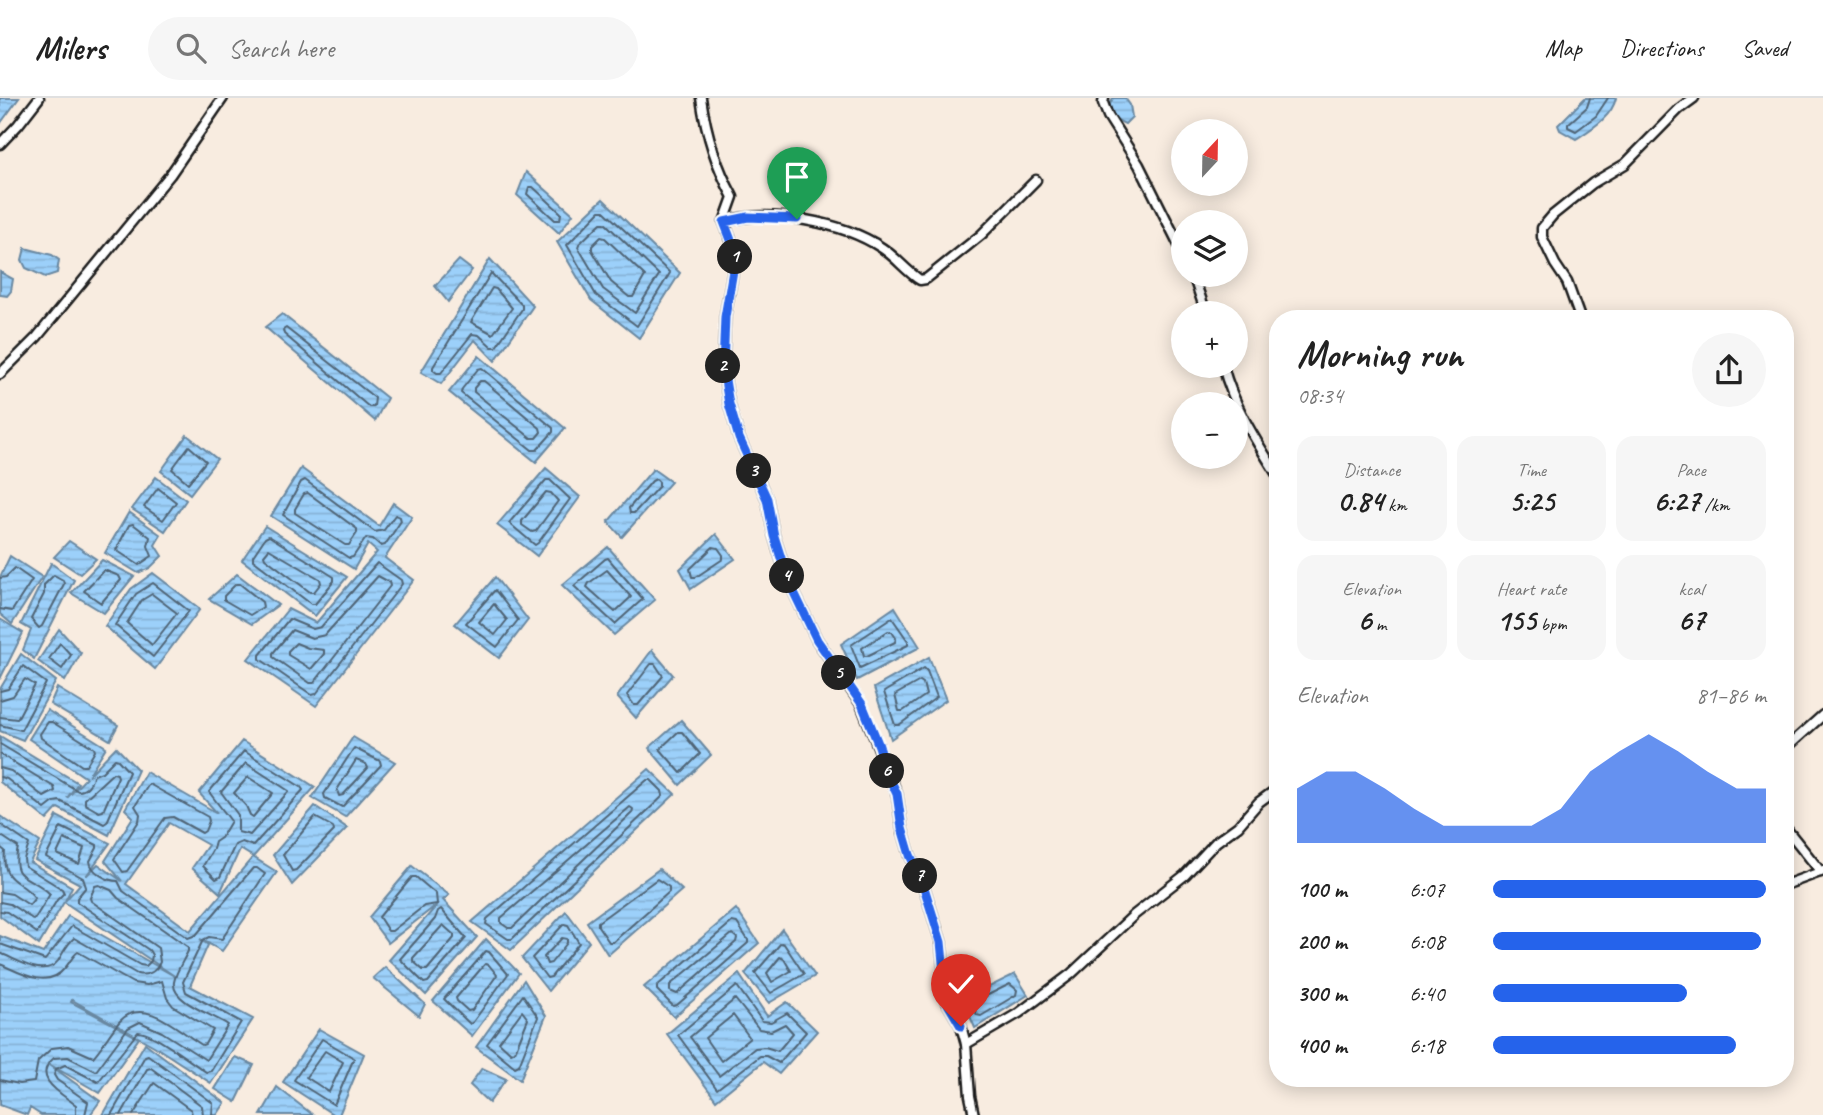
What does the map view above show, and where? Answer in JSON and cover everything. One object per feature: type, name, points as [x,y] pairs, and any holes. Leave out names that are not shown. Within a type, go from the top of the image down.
[{"type":"street","points":[[0,144],[39,98]]},
{"type":"street","points":[[0,374],[37,337],[170,175],[223,98]]},
{"type":"street","points":[[701,98],[706,132],[716,162],[733,197],[724,222],[736,253],[725,317],[723,368],[732,415],[739,438],[767,499],[774,536],[788,580],[817,640],[862,704],[897,794],[902,828],[910,855],[922,881],[941,942],[947,1002],[961,1026],[966,1044],[974,1115]]},
{"type":"street","points":[[1104,98],[1108,116],[1139,165],[1171,229]]},
{"type":"street","points":[[1577,310],[1567,282],[1542,237],[1542,228],[1553,215],[1584,190],[1625,164],[1679,109],[1694,98]]},
{"type":"street","points":[[724,222],[748,217],[797,219],[837,228],[885,250],[920,280],[926,279],[961,252],[1036,180]]},
{"type":"street","points":[[1226,378],[1241,413],[1269,460]]},
{"type":"street","points":[[1794,741],[1823,715]]},
{"type":"street","points":[[966,1044],[1018,1013],[1071,974],[1134,915],[1185,875],[1216,842],[1238,826],[1259,802],[1269,795]]},
{"type":"street","points":[[1794,838],[1822,872],[1794,882]]},
{"type":"water","points":[[0,98],[19,98],[0,124]]},
{"type":"water","points":[[1113,98],[1125,98],[1130,105],[1132,117],[1125,124],[1111,112],[1109,106]]},
{"type":"water","points":[[1585,98],[1616,98],[1606,117],[1576,139],[1560,130],[1558,125]]},
{"type":"water","points":[[526,172],[573,214],[559,233],[517,195]]},
{"type":"water","points":[[603,199],[680,273],[639,338],[591,300],[557,242]]},
{"type":"water","points":[[25,248],[52,255],[59,260],[57,273],[45,277],[26,268],[22,260]]},
{"type":"water","points":[[490,259],[533,306],[495,361],[475,340],[441,384],[421,372]]},
{"type":"water","points":[[459,260],[472,270],[448,302],[435,286]]},
{"type":"water","points":[[0,272],[13,279],[11,291],[7,296],[0,295]]},
{"type":"water","points":[[282,314],[387,398],[375,421],[265,327]]},
{"type":"water","points":[[479,356],[565,428],[536,462],[449,392]]},
{"type":"water","points":[[187,435],[217,459],[190,494],[161,471]]},
{"type":"water","points":[[301,468],[379,526],[393,503],[412,517],[385,558],[414,580],[316,706],[248,659],[288,609],[316,623],[377,552],[368,544],[354,569],[271,516]]},
{"type":"water","points":[[546,468],[580,497],[537,556],[497,525]]},
{"type":"water","points":[[653,469],[671,482],[622,537],[608,522]]},
{"type":"water","points":[[156,477],[186,500],[165,531],[132,509]]},
{"type":"water","points":[[129,512],[161,535],[155,545],[162,556],[150,568],[138,573],[105,553]]},
{"type":"water","points":[[265,526],[347,577],[315,616],[242,560]]},
{"type":"water","points":[[716,534],[735,559],[691,589],[680,569]]},
{"type":"water","points":[[69,541],[96,559],[80,574],[54,557]]},
{"type":"water","points":[[608,547],[655,600],[614,635],[562,585]]},
{"type":"water","points":[[10,556],[42,577],[12,624],[0,614],[0,577]]},
{"type":"water","points":[[102,560],[134,576],[104,613],[71,593]]},
{"type":"water","points":[[51,563],[74,580],[34,659],[23,650],[31,630],[21,624]]},
{"type":"water","points":[[153,573],[200,609],[155,669],[105,626],[131,589]]},
{"type":"water","points":[[237,574],[278,605],[252,624],[209,599]]},
{"type":"water","points":[[495,577],[528,620],[499,658],[455,624]]},
{"type":"water","points":[[895,607],[920,647],[857,680],[841,644]]},
{"type":"water","points":[[0,619],[23,633],[0,679]]},
{"type":"water","points":[[59,629],[81,653],[65,681],[38,661]]},
{"type":"water","points":[[652,650],[673,675],[636,718],[617,697]]},
{"type":"water","points":[[21,654],[56,681],[23,740],[0,731],[0,689]]},
{"type":"water","points":[[929,657],[946,700],[891,739],[874,688]]},
{"type":"water","points":[[57,688],[118,725],[110,740],[50,704]]},
{"type":"water","points":[[47,710],[106,747],[88,776],[116,747],[138,770],[109,835],[58,808],[47,820],[0,782],[0,736],[78,783],[67,798],[86,778],[29,739]]},
{"type":"water","points":[[681,720],[711,755],[680,785],[649,748]]},
{"type":"water","points":[[353,737],[395,762],[345,817],[312,798]]},
{"type":"water","points":[[242,741],[315,787],[253,857],[277,872],[222,951],[200,939],[208,945],[190,986],[253,1019],[211,1083],[154,1046],[72,1000],[71,1002],[139,1038],[100,1093],[47,1063],[100,1101],[90,1115],[41,1115],[30,1108],[27,1115],[0,1105],[0,936],[43,953],[68,916],[176,977],[64,902],[39,945],[0,916],[0,816],[40,842],[30,862],[72,887],[65,901],[80,884],[35,860],[57,816],[110,843],[86,876],[98,864],[122,881],[105,861],[133,817],[125,809],[146,772],[217,813],[199,793]],"holes":[[[169,823],[208,845],[192,868],[220,893],[240,849],[253,857],[190,931],[126,884]]]},
{"type":"water","points":[[649,769],[675,794],[511,950],[472,922]]},
{"type":"water","points":[[315,806],[347,828],[292,885],[273,855]]},
{"type":"water","points":[[412,866],[449,895],[443,900],[477,937],[426,995],[389,960],[439,903],[388,943],[369,917]]},
{"type":"water","points":[[659,869],[682,890],[608,955],[587,922]]},
{"type":"water","points":[[736,909],[759,943],[674,1017],[644,987]]},
{"type":"water","points":[[566,911],[589,942],[548,991],[522,958]]},
{"type":"water","points":[[782,929],[815,976],[769,1003],[745,974]]},
{"type":"water","points":[[486,939],[519,973],[472,1036],[433,1001]]},
{"type":"water","points":[[385,967],[425,1004],[419,1016],[373,978]]},
{"type":"water","points":[[739,974],[767,1016],[787,1002],[817,1031],[779,1074],[763,1062],[716,1100],[667,1034]]},
{"type":"water","points":[[1015,974],[1028,995],[975,1028],[963,1000]]},
{"type":"water","points":[[524,980],[546,1016],[520,1080],[476,1047]]},
{"type":"water","points":[[319,1029],[364,1054],[339,1115],[334,1115],[283,1082]]},
{"type":"water","points":[[145,1043],[225,1103],[217,1115],[103,1115]]},
{"type":"water","points":[[235,1057],[254,1065],[236,1102],[215,1089]]},
{"type":"water","points":[[482,1068],[506,1079],[489,1103],[470,1085]]},
{"type":"water","points":[[277,1087],[313,1115],[261,1115]]},
{"type":"route","points":[[797,219],[748,217],[724,222],[736,253],[725,317],[723,368],[729,404],[739,438],[767,499],[774,536],[788,580],[817,640],[862,704],[897,794],[902,828],[910,855],[922,881],[941,942],[947,1002],[961,1026]]}]
